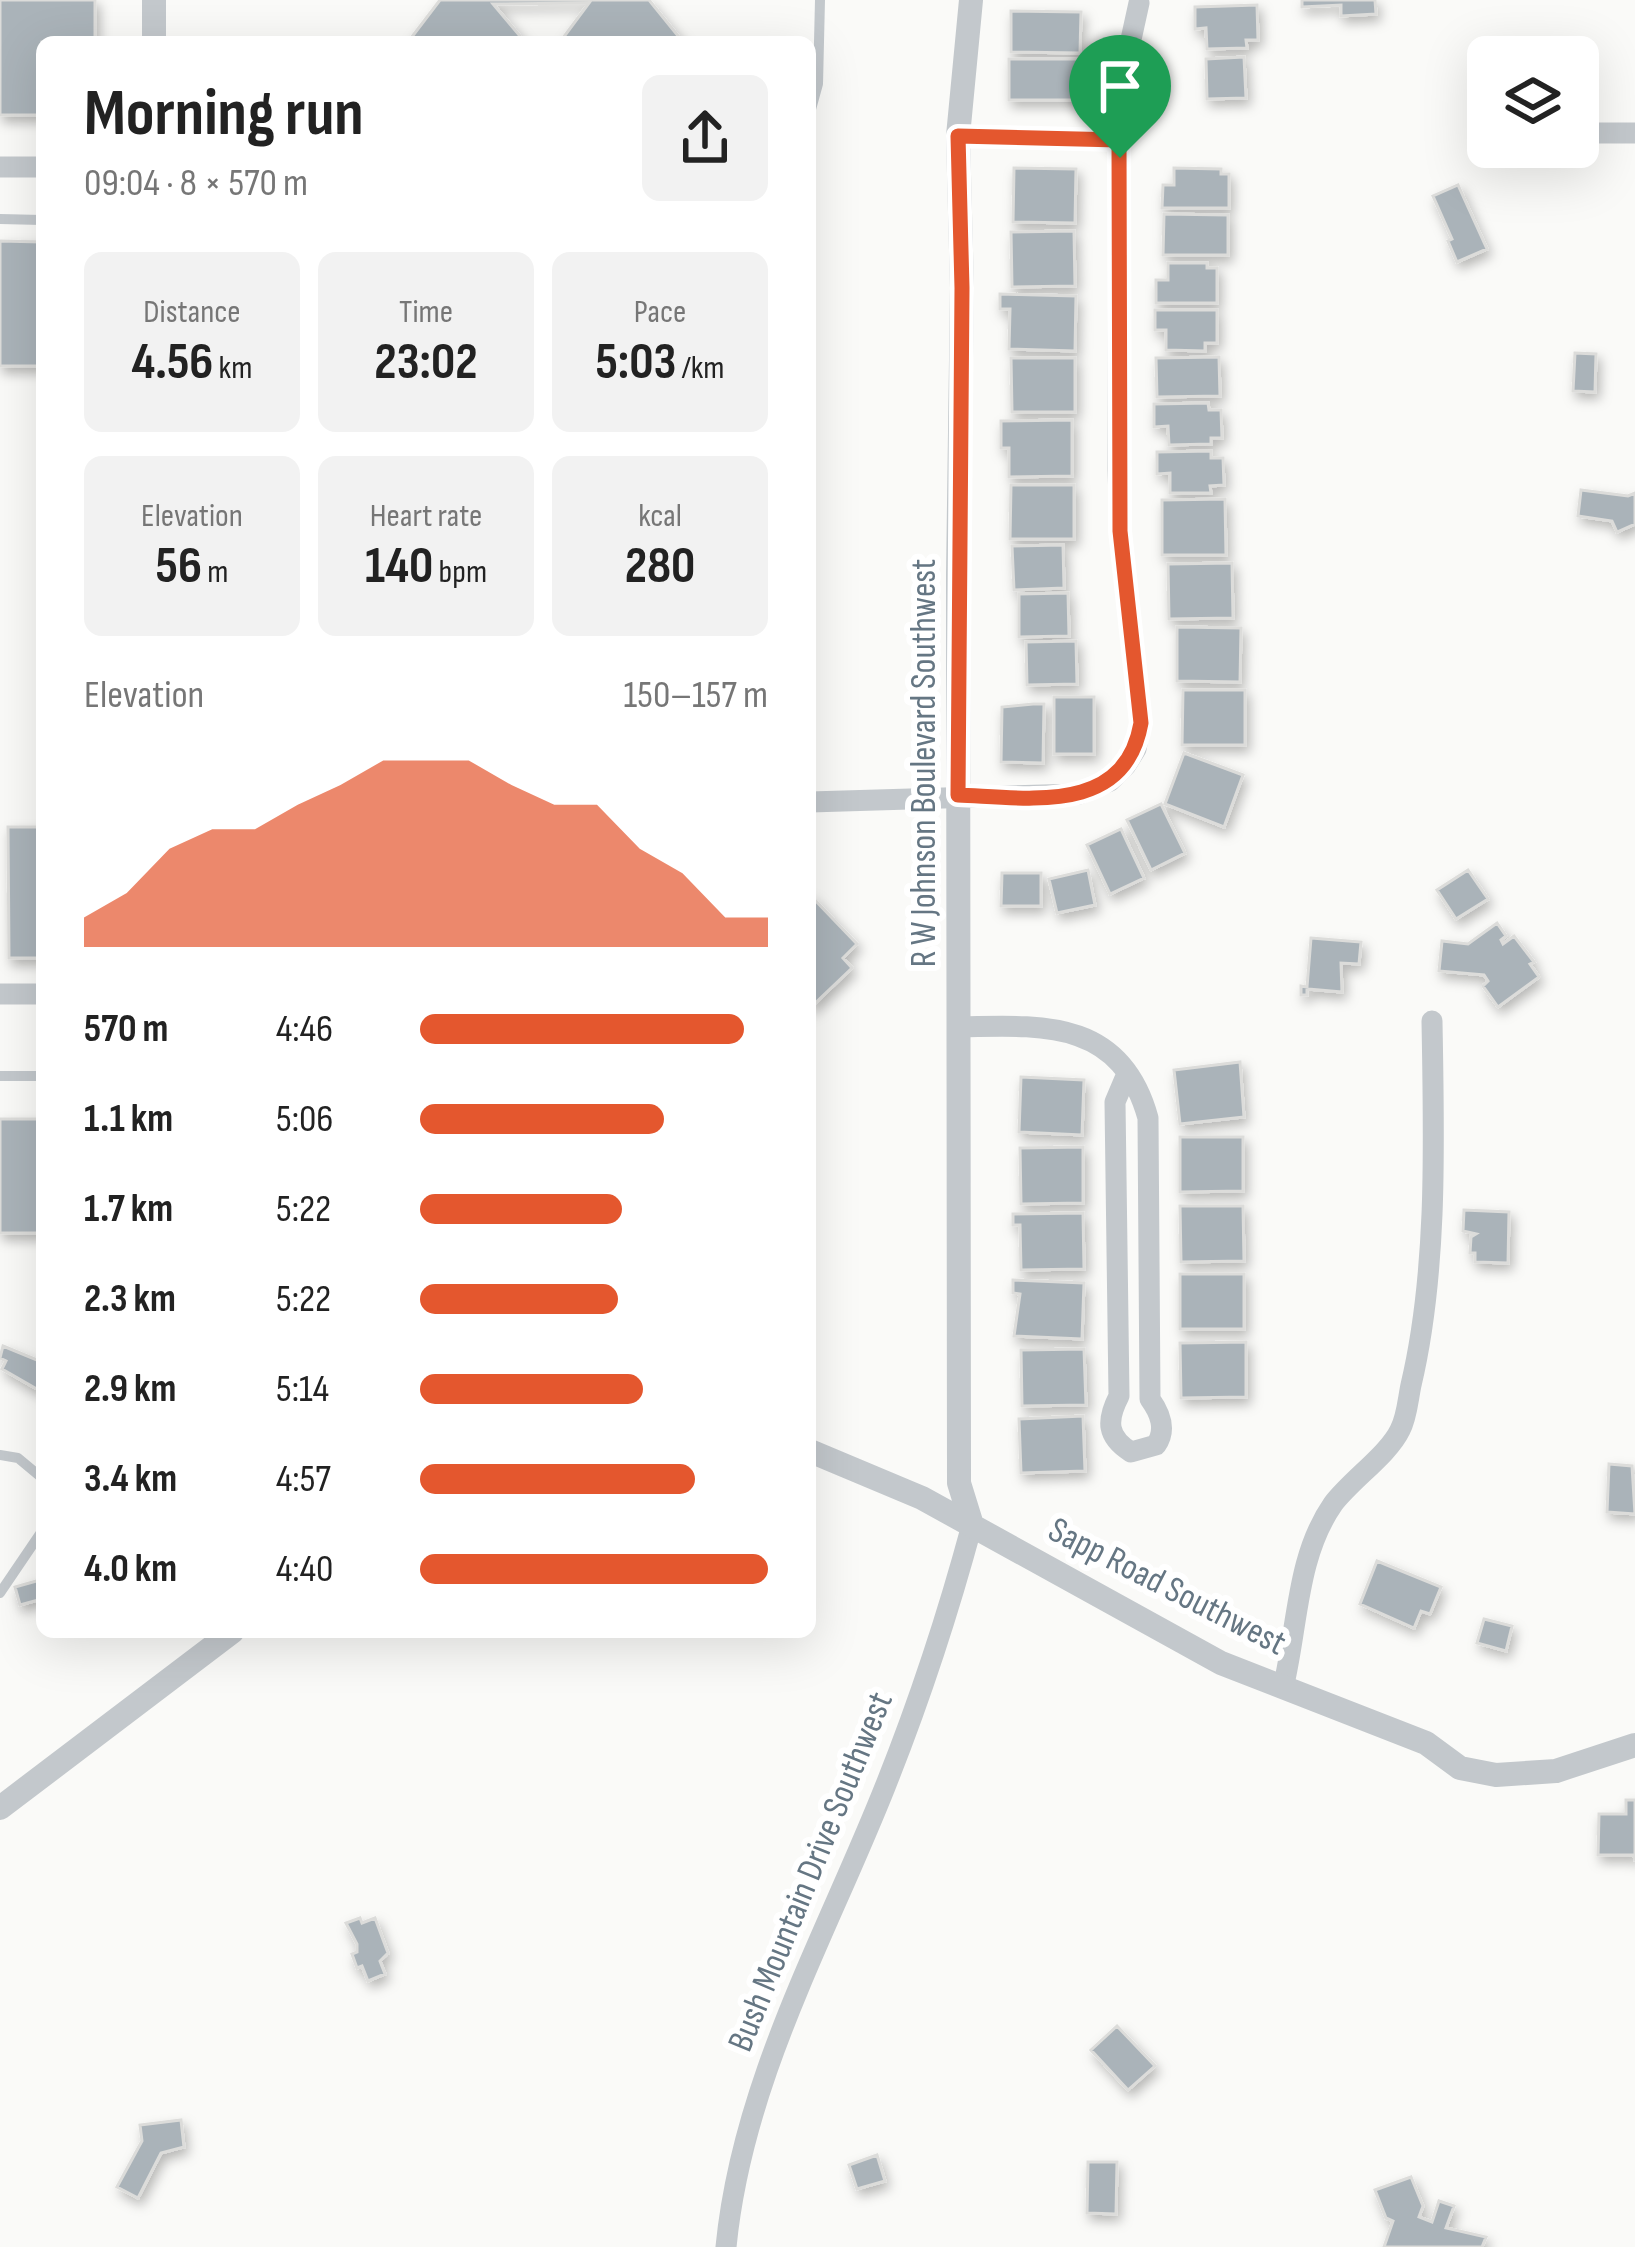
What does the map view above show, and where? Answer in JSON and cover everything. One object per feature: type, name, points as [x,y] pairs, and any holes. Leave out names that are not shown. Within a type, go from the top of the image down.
[{"type":"street","points":[[154,0],[154,36]]},
{"type":"street","name":"R W Johnson Boulevard Southwest","points":[[971,0],[958,136],[962,288],[958,1483],[972,1525]]},
{"type":"street","points":[[816,802],[1078,794],[1110,781],[1136,749],[1140,711],[1126,603],[1118,470],[1119,140],[1139,3]]},
{"type":"street","points":[[1599,133],[1635,133]]},
{"type":"street","points":[[958,136],[1119,140]]},
{"type":"street","points":[[0,167],[36,167]]},
{"type":"street","points":[[0,994],[36,994]]},
{"type":"street","points":[[1283,1688],[1303,1570],[1320,1526],[1335,1502],[1400,1431],[1418,1355],[1434,1111],[1432,1021]]},
{"type":"street","points":[[961,1028],[1072,1030],[1101,1048],[1126,1076],[1143,1099],[1148,1118],[1150,1399],[1162,1427],[1156,1445],[1131,1452],[1115,1441],[1109,1429],[1119,1396],[1115,1102],[1126,1076]]},
{"type":"street","name":"Sapp Road Southwest","points":[[816,1454],[922,1498],[1221,1663],[1426,1743],[1460,1768],[1496,1775],[1556,1771],[1635,1745]]},
{"type":"street","name":"Bush Mountain Drive Southwest","points":[[726,2247],[730,2209],[756,2100],[802,1978],[884,1790],[948,1615],[972,1525]]},
{"type":"street","points":[[0,1808],[224,1638]]},
{"type":"lane","points":[[816,91],[820,0]]},
{"type":"lane","points":[[0,219],[36,220]]},
{"type":"lane","points":[[0,1076],[36,1076]]},
{"type":"lane","points":[[0,1455],[18,1458],[36,1473]]},
{"type":"lane","points":[[0,1593],[36,1540]]},
{"type":"building","points":[[0,0],[95,0],[95,36],[36,36],[36,115],[0,115]]},
{"type":"building","points":[[440,0],[649,0],[678,36],[564,36],[589,3],[493,4],[520,36],[413,36]]},
{"type":"building","points":[[1302,0],[1375,0],[1376,14],[1341,16],[1341,5],[1302,7]]},
{"type":"building","points":[[1257,5],[1258,40],[1246,40],[1247,48],[1207,49],[1206,28],[1195,29],[1195,7]]},
{"type":"building","points":[[1011,11],[1081,12],[1080,53],[1011,52]]},
{"type":"building","points":[[1244,57],[1246,98],[1207,99],[1206,59]]},
{"type":"building","points":[[1009,59],[1079,59],[1079,100],[1009,100]]},
{"type":"building","points":[[1014,168],[1076,169],[1075,223],[1013,222]]},
{"type":"building","points":[[1174,168],[1221,169],[1221,174],[1229,174],[1229,208],[1162,208],[1163,185],[1174,185]]},
{"type":"building","points":[[1458,185],[1487,249],[1457,262],[1433,196]]},
{"type":"building","points":[[1164,214],[1228,215],[1228,255],[1163,255]]},
{"type":"building","points":[[1074,231],[1075,286],[1012,287],[1011,232]]},
{"type":"building","points":[[0,241],[36,242],[36,366],[0,366]]},
{"type":"building","points":[[1168,263],[1207,263],[1207,268],[1217,268],[1217,303],[1156,303],[1156,280],[1168,280]]},
{"type":"building","points":[[1000,294],[1076,296],[1075,351],[1009,349],[1010,309],[1000,309]]},
{"type":"building","points":[[1155,310],[1217,310],[1217,343],[1205,343],[1205,351],[1166,350],[1166,330],[1155,330]]},
{"type":"building","points":[[1575,353],[1596,354],[1595,392],[1573,391]]},
{"type":"building","points":[[1219,357],[1220,396],[1157,397],[1156,358]]},
{"type":"building","points":[[1011,358],[1075,358],[1075,412],[1012,412]]},
{"type":"building","points":[[1208,403],[1209,410],[1221,410],[1222,438],[1211,438],[1211,444],[1169,445],[1168,426],[1154,427],[1154,404]]},
{"type":"building","points":[[1072,420],[1072,476],[1009,477],[1009,448],[1001,448],[1001,421]]},
{"type":"building","points":[[1211,451],[1211,458],[1223,458],[1224,485],[1210,486],[1211,493],[1170,493],[1170,473],[1157,474],[1157,452]]},
{"type":"building","points":[[1011,485],[1074,485],[1074,539],[1010,539]]},
{"type":"building","points":[[1581,490],[1635,493],[1635,524],[1617,532],[1612,521],[1578,516]]},
{"type":"building","points":[[1225,499],[1226,555],[1162,555],[1162,500]]},
{"type":"building","points":[[1063,545],[1064,588],[1014,590],[1012,546]]},
{"type":"building","points":[[1232,563],[1233,618],[1169,619],[1168,564]]},
{"type":"building","points":[[1068,593],[1069,636],[1019,637],[1019,594]]},
{"type":"building","points":[[1177,627],[1241,628],[1240,682],[1177,681]]},
{"type":"building","points":[[1076,641],[1077,684],[1027,685],[1026,642]]},
{"type":"building","points":[[1183,690],[1245,690],[1245,745],[1182,745]]},
{"type":"building","points":[[1054,697],[1094,697],[1094,754],[1054,754]]},
{"type":"building","points":[[1044,704],[1043,763],[1001,762],[1002,707]]},
{"type":"building","points":[[1184,753],[1243,775],[1224,827],[1165,804]]},
{"type":"building","points":[[1161,804],[1185,853],[1151,870],[1127,820]]},
{"type":"building","points":[[8,827],[36,827],[36,958],[9,958]]},
{"type":"building","points":[[1121,829],[1144,878],[1110,894],[1087,845]]},
{"type":"building","points":[[1088,870],[1095,905],[1057,913],[1049,879]]},
{"type":"building","points":[[1468,870],[1488,899],[1456,919],[1437,890]]},
{"type":"building","points":[[1002,873],[1041,873],[1041,906],[1001,906]]},
{"type":"building","points":[[816,901],[857,944],[843,958],[852,968],[816,1002]]},
{"type":"building","points":[[1497,923],[1506,936],[1503,944],[1514,936],[1539,977],[1498,1007],[1483,986],[1488,981],[1484,975],[1439,971],[1442,941],[1468,944]]},
{"type":"building","points":[[1311,938],[1361,942],[1359,964],[1341,963],[1342,992],[1307,989],[1307,995],[1301,995],[1301,986],[1307,987]]},
{"type":"building","points":[[1240,1062],[1244,1117],[1180,1124],[1174,1070]]},
{"type":"building","points":[[1021,1077],[1084,1080],[1082,1135],[1019,1132]]},
{"type":"building","points":[[0,1119],[36,1119],[36,1233],[0,1233]]},
{"type":"building","points":[[1180,1137],[1243,1137],[1243,1191],[1180,1192]]},
{"type":"building","points":[[1083,1147],[1083,1203],[1021,1204],[1020,1148]]},
{"type":"building","points":[[1180,1206],[1243,1206],[1244,1261],[1181,1262]]},
{"type":"building","points":[[1464,1210],[1509,1212],[1508,1263],[1475,1262],[1475,1253],[1470,1253],[1471,1237],[1476,1234],[1463,1231]]},
{"type":"building","points":[[1083,1213],[1084,1269],[1021,1270],[1020,1225],[1013,1225],[1013,1214]]},
{"type":"building","points":[[1180,1274],[1244,1274],[1244,1329],[1180,1329]]},
{"type":"building","points":[[1013,1280],[1084,1283],[1082,1339],[1014,1336],[1020,1294],[1013,1293]]},
{"type":"building","points":[[1246,1342],[1246,1397],[1181,1398],[1180,1343]]},
{"type":"building","points":[[3,1346],[36,1360],[36,1389],[2,1369],[6,1361],[0,1358]]},
{"type":"building","points":[[1084,1349],[1086,1405],[1022,1406],[1021,1350]]},
{"type":"building","points":[[1083,1416],[1085,1471],[1021,1473],[1019,1419]]},
{"type":"building","points":[[1609,1464],[1632,1466],[1635,1514],[1607,1512]]},
{"type":"building","points":[[1377,1561],[1441,1587],[1430,1614],[1421,1611],[1414,1628],[1360,1604]]},
{"type":"building","points":[[36,1581],[36,1601],[20,1605],[15,1587]]},
{"type":"building","points":[[1484,1619],[1512,1626],[1506,1651],[1477,1643]]},
{"type":"building","points":[[1626,1800],[1635,1800],[1635,1861],[1634,1855],[1598,1855],[1599,1814],[1626,1814]]},
{"type":"building","points":[[360,1918],[362,1923],[375,1918],[388,1953],[380,1961],[385,1974],[368,1981],[362,1966],[357,1968],[352,1954],[357,1944],[346,1923]]},
{"type":"building","points":[[1117,2026],[1155,2066],[1128,2090],[1091,2050]]},
{"type":"building","points":[[181,2120],[184,2147],[161,2153],[138,2198],[117,2187],[142,2141],[140,2125]]},
{"type":"building","points":[[877,2155],[885,2181],[857,2189],[849,2165]]},
{"type":"building","points":[[1088,2162],[1117,2162],[1116,2214],[1087,2213]]},
{"type":"building","points":[[1411,2177],[1423,2206],[1419,2217],[1432,2222],[1439,2201],[1454,2206],[1446,2228],[1486,2237],[1482,2247],[1384,2247],[1393,2221],[1386,2218],[1375,2190]]},
{"type":"route","points":[[958,136],[1119,140],[1120,158],[1118,470],[1126,603],[1141,723],[1136,749],[1110,781],[1078,794],[958,795],[962,288],[958,136]]}]
